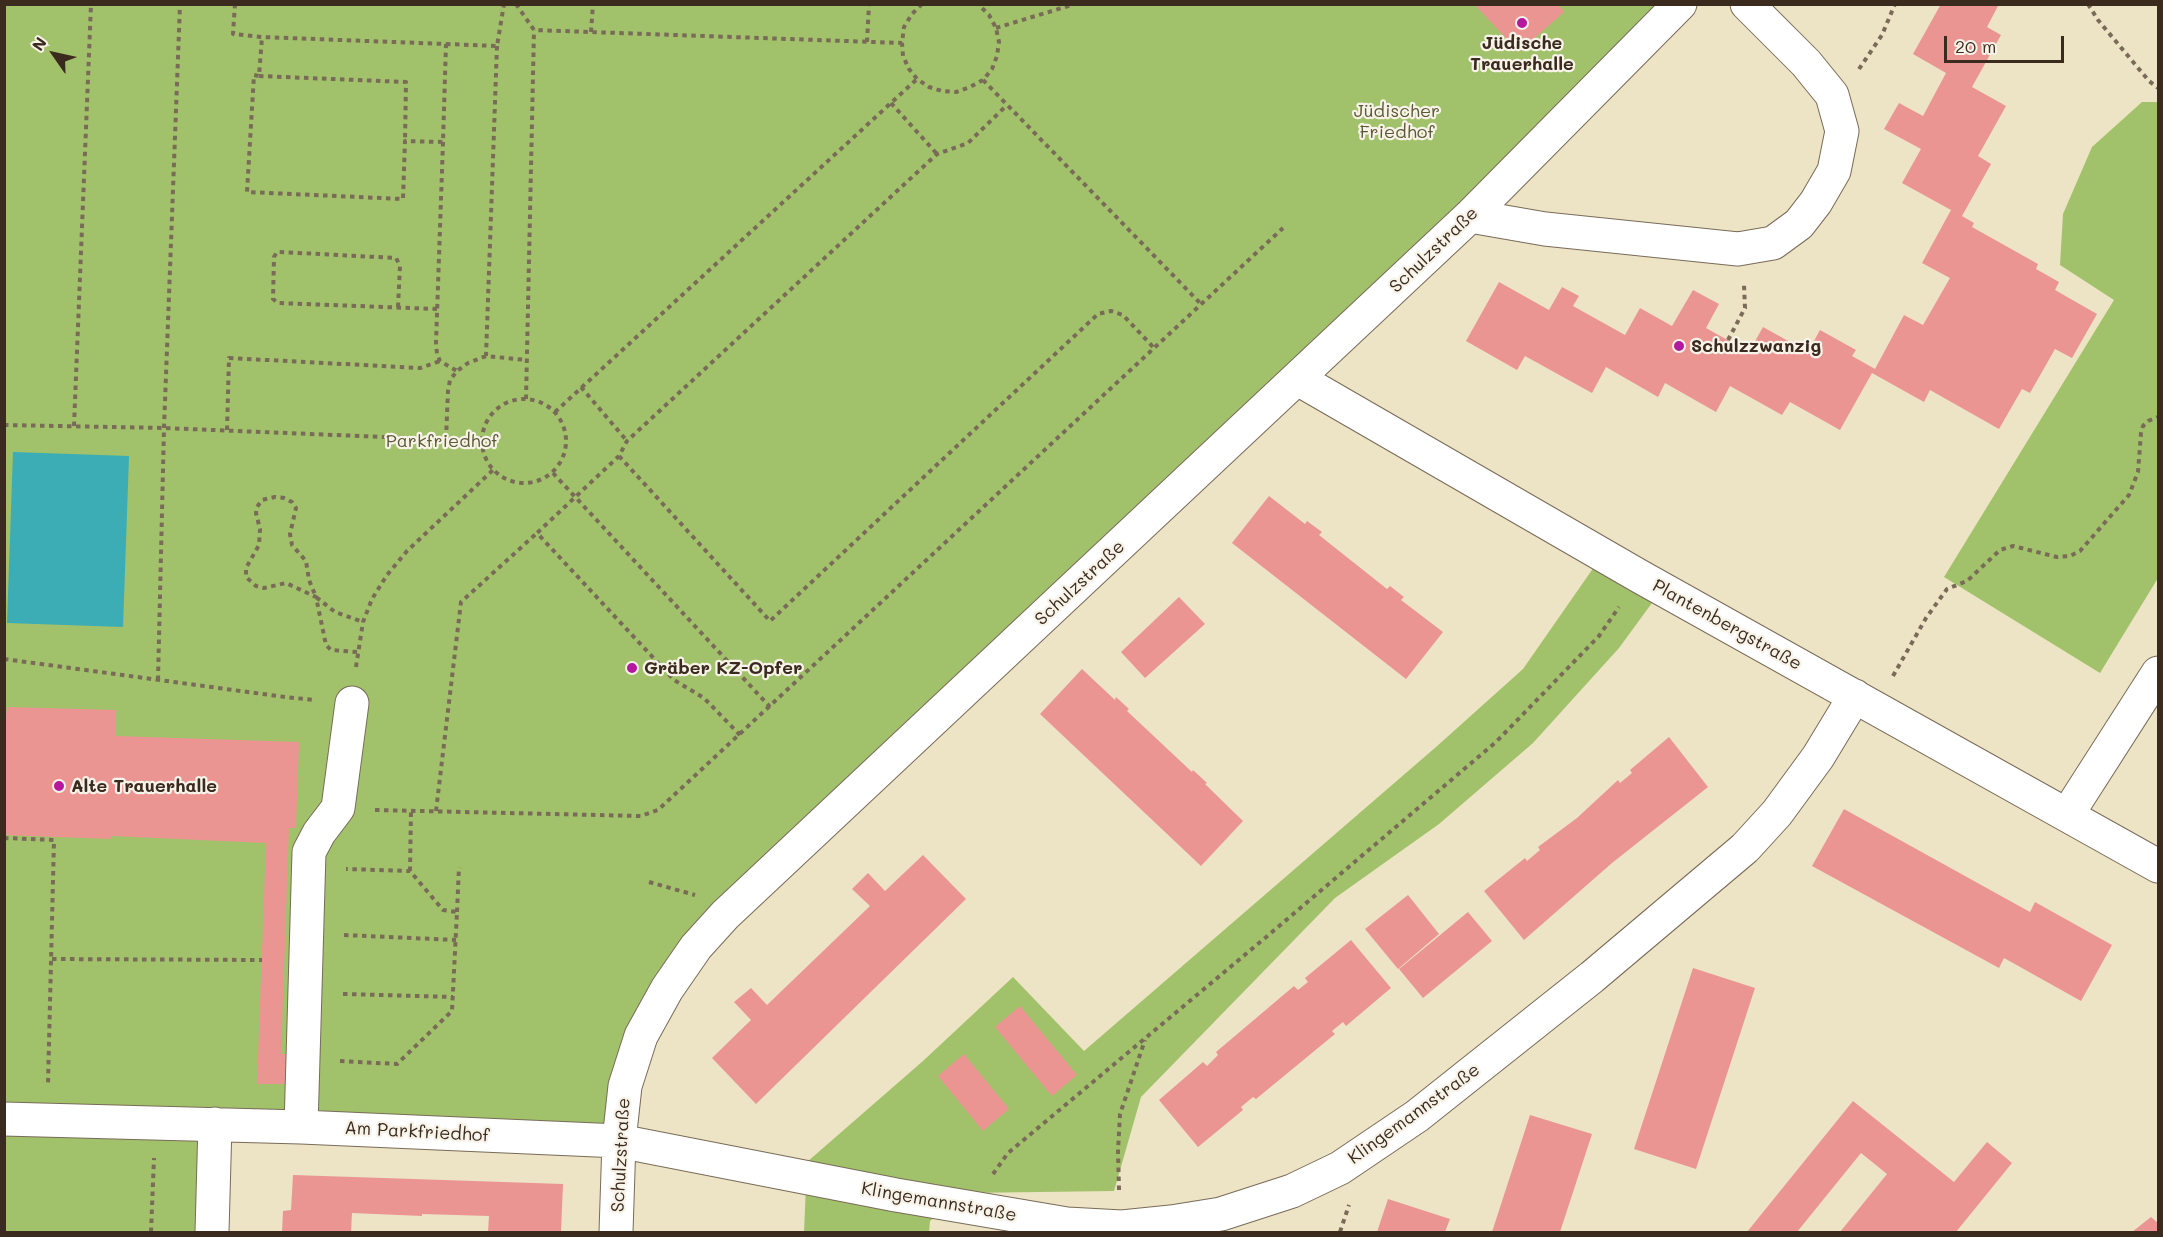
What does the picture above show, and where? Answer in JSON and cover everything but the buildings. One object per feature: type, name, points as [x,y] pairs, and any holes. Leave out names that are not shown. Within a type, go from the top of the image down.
[{"type":"street","name":"Schulzstraße","points":[[616,1233],[619,1141],[625,1086],[641,1036],[667,989],[696,947],[725,915],[1470,216],[1680,4]]},
{"type":"street","points":[[1470,216],[1545,229],[1700,246],[1744,248],[1773,243],[1799,224],[1816,202],[1834,171],[1842,131],[1832,95],[1806,63],[1747,4]]},
{"type":"street","name":"Plantenbergstraße","points":[[1298,379],[1638,576],[2158,866]]},
{"type":"street","points":[[2067,814],[2158,673]]},
{"type":"street","name":"Klingemannstraße","points":[[619,1141],[1066,1228],[1122,1227],[1221,1214],[1292,1191],[1340,1168],[1417,1116],[1592,977],[1745,848],[1777,813],[1818,757],[1865,702]]},
{"type":"street","points":[[301,1127],[309,852],[319,833],[338,808],[352,703]]},
{"type":"street","name":"Am Parkfriedhof","points":[[4,1119],[301,1127],[619,1141]]},
{"type":"street","points":[[212,1233],[215,1124]]},
{"type":"path","points":[[74,426],[91,4]]},
{"type":"path","points":[[158,680],[164,428],[180,4]]},
{"type":"path","points":[[235,4],[233,33],[262,37],[497,46]]},
{"type":"path","points":[[486,356],[497,46],[504,4]]},
{"type":"path","points":[[516,4],[534,30],[526,399]]},
{"type":"path","points":[[591,32],[593,4]]},
{"type":"path","points":[[867,42],[869,4]]},
{"type":"path","points":[[922,4],[904,27],[903,56],[917,79],[929,87],[949,92],[970,87],[983,80],[992,69],[997,56],[999,42],[996,28],[989,15],[978,4]]},
{"type":"path","points":[[996,28],[1075,4]]},
{"type":"path","points":[[1832,95],[1862,65],[1882,35],[1895,4]]},
{"type":"path","points":[[2088,4],[2098,20],[2149,81],[2158,88]]},
{"type":"path","points":[[534,30],[902,43]]},
{"type":"path","points":[[259,76],[262,37]]},
{"type":"path","points":[[446,44],[436,343],[440,361],[457,371]]},
{"type":"path","points":[[254,75],[259,76],[406,82],[403,199],[248,192],[254,75]]},
{"type":"path","points":[[555,412],[917,79]]},
{"type":"path","points":[[983,80],[1201,304]]},
{"type":"path","points":[[891,103],[937,154]]},
{"type":"path","points":[[436,811],[461,602],[576,497],[618,456],[627,441],[937,154],[968,143],[1007,105]]},
{"type":"path","points":[[405,141],[443,142]]},
{"type":"path","points":[[385,810],[641,816],[658,810],[1283,228]]},
{"type":"path","points":[[1728,340],[1745,308],[1744,248]]},
{"type":"path","points":[[398,307],[400,266],[396,258],[280,252],[277,252],[274,257],[273,296],[275,302],[278,303],[437,309]]},
{"type":"path","points":[[618,456],[770,621],[1098,314],[1111,311],[1123,315],[1154,348]]},
{"type":"path","points":[[446,439],[448,391],[450,380],[457,371],[468,363],[486,356],[526,360]]},
{"type":"path","points":[[227,430],[229,358],[420,368],[440,361]]},
{"type":"path","points":[[581,387],[627,441]]},
{"type":"path","points":[[526,399],[537,401],[555,412],[562,423],[566,443],[561,462],[553,473],[542,480],[516,483],[503,478],[493,470],[483,451],[482,441],[485,427],[491,416],[501,406],[512,401],[526,399]]},
{"type":"path","points":[[1865,702],[1947,589],[1967,580],[2000,550],[2013,546],[2057,557],[2070,556],[2080,551],[2129,495],[2138,472],[2143,426],[2158,417]]},
{"type":"path","points":[[4,425],[227,430],[482,441]]},
{"type":"path","points":[[4,659],[285,697],[352,703],[357,652],[363,622],[372,599],[406,551],[493,470]]},
{"type":"path","points":[[553,473],[770,707]]},
{"type":"path","points":[[357,652],[331,650],[326,645],[316,597],[309,580],[306,561],[292,545],[290,534],[296,508],[284,498],[275,497],[262,500],[257,507],[260,529],[259,546],[246,568],[246,577],[264,588],[286,583],[316,597],[335,612],[363,622]]},
{"type":"path","points":[[537,533],[674,680],[704,698],[740,735]]},
{"type":"path","points":[[972,1208],[1008,1153],[1496,742],[1599,636],[1638,576]]},
{"type":"path","points":[[411,810],[410,871],[443,910],[457,912]]},
{"type":"path","points":[[4,838],[54,840],[47,1121]]},
{"type":"path","points":[[334,1061],[397,1064],[452,1011],[459,867]]},
{"type":"path","points":[[341,869],[410,871]]},
{"type":"path","points":[[308,933],[456,940]]},
{"type":"path","points":[[52,958],[262,960]]},
{"type":"path","points":[[306,993],[453,997]]},
{"type":"path","points":[[1122,1227],[1118,1151],[1119,1122],[1145,1038]]},
{"type":"path","points":[[151,1233],[156,1123]]},
{"type":"green space","name":"Parkfriedhof","points":[[5,5],[1678,5],[691,946],[615,1138],[5,1116]]},
{"type":"green space","points":[[2142,102],[2158,102],[2158,578],[2100,673],[1944,577],[2114,300],[2060,265],[2063,214],[2092,147]]},
{"type":"green space","points":[[1601,557],[1660,592],[1619,648],[1533,743],[1439,824],[1335,898],[1141,1097],[1114,1191],[964,1193],[930,1221],[929,1232],[804,1232],[807,1162],[923,1061],[1013,977],[1084,1051],[1523,669]]},
{"type":"green space","points":[[5,1122],[213,1126],[210,1232],[5,1232]]},
{"type":"water","points":[[13,452],[129,456],[123,627],[7,623]]},
{"type":"place","name":"Jüdische Trauerhalle","points":[[1522,23]]},
{"type":"place","name":"Schulzzwanzig","points":[[1679,346]]},
{"type":"place","name":"Gräber KZ-Opfer","points":[[632,668]]},
{"type":"place","name":"Alte Trauerhalle","points":[[59,786]]},
{"type":"park label","name":"Jüdischer Friedhof","points":[[1397,121]]}]
